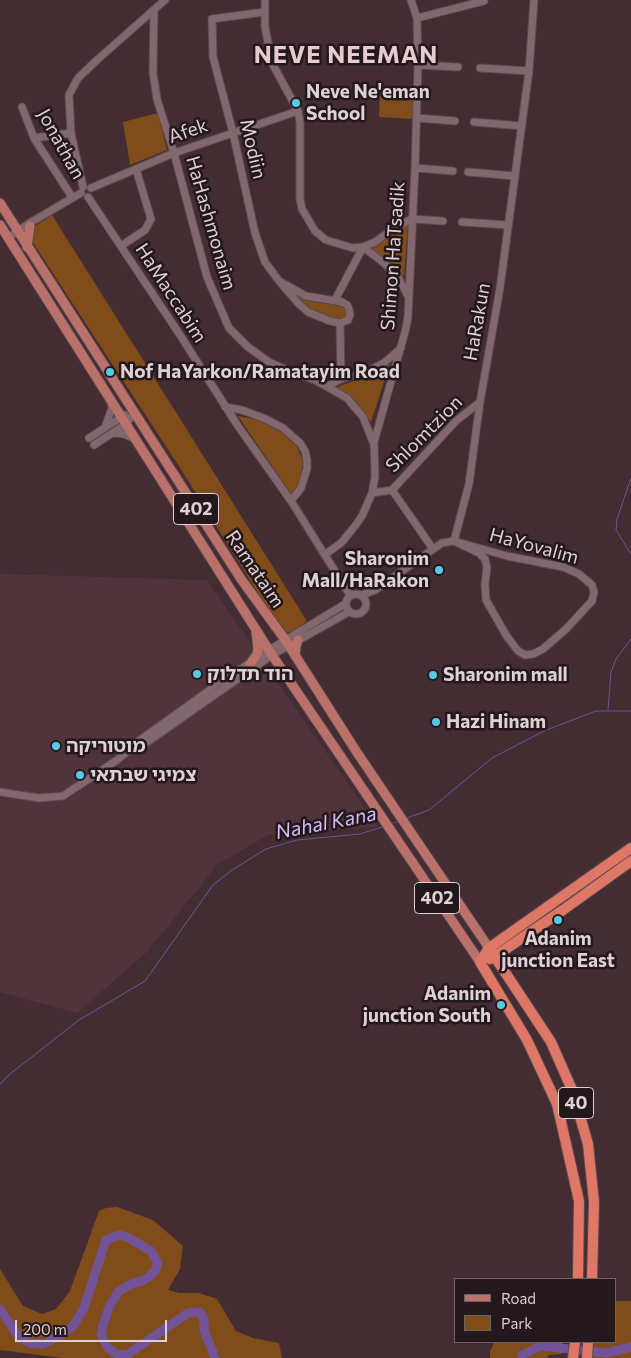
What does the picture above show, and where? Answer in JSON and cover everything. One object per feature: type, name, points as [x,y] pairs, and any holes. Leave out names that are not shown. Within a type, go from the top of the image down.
[{"type":"highway","points":[[480,962],[493,942],[500,942],[631,848]]},
{"type":"highway","points":[[489,949],[517,940],[631,861]]},
{"type":"highway","points":[[510,980],[506,960],[517,940]]},
{"type":"highway","name":"40","points":[[489,949],[551,1042],[573,1092],[588,1144],[594,1202],[592,1278]]},
{"type":"highway","name":"40","points":[[480,962],[527,1040],[557,1104],[579,1201],[578,1278]]},
{"type":"highway","points":[[573,1358],[575,1343]]},
{"type":"highway","points":[[587,1358],[588,1343]]},
{"type":"main road","name":"Ramataim","points":[[0,203],[241,579],[289,639]]},
{"type":"main road","points":[[10,219],[17,223],[31,223],[27,247]]},
{"type":"main road","name":"Ramataim","points":[[0,225],[271,653],[480,962]]},
{"type":"main road","points":[[250,664],[258,649],[254,625]]},
{"type":"main road","name":"402","points":[[289,639],[296,646],[295,656],[489,949]]},
{"type":"street","points":[[85,189],[71,133],[69,95],[78,78],[165,0]]},
{"type":"street","points":[[265,0],[264,12],[272,63],[298,111],[300,123],[299,188],[302,209],[315,231],[326,240],[353,248],[363,247],[375,242],[396,227],[412,219],[443,221]]},
{"type":"street","name":"Shimon HaTsadik","points":[[326,554],[342,542],[355,526],[362,516],[372,493],[375,462],[374,442],[408,317],[418,65],[417,18],[411,0]]},
{"type":"street","name":"HaRakun","points":[[454,541],[469,484],[480,402],[500,288],[529,71],[534,0]]},
{"type":"street","points":[[417,18],[484,1]]},
{"type":"street","name":"HaHashmonaim","points":[[154,10],[153,73],[155,88],[207,277],[229,328],[248,347],[268,362],[328,386],[348,398],[363,417],[374,442]]},
{"type":"street","name":"Modiin","points":[[264,12],[212,19],[213,57],[233,133],[255,233],[265,262],[298,304],[308,312],[340,323]]},
{"type":"street","points":[[418,65],[458,67]]},
{"type":"street","points":[[480,68],[529,71]]},
{"type":"street","name":"Jonathan","points":[[22,107],[34,138],[72,197]]},
{"type":"street","name":"Afek","points":[[8,238],[85,189],[174,152],[298,111]]},
{"type":"street","points":[[417,118],[455,121]]},
{"type":"street","points":[[474,122],[522,126]]},
{"type":"street","points":[[34,138],[71,133]]},
{"type":"street","points":[[415,168],[453,171]]},
{"type":"street","points":[[122,246],[145,230],[151,219],[136,169]]},
{"type":"street","points":[[468,172],[514,176]]},
{"type":"street","name":"HaMaccabim","points":[[85,189],[92,193],[88,197],[122,246],[225,407],[326,554],[350,595]]},
{"type":"street","points":[[462,222],[508,225]]},
{"type":"street","points":[[363,247],[384,263],[398,277],[409,297]]},
{"type":"street","points":[[341,379],[340,323],[344,323],[350,316],[347,305],[335,300],[363,247]]},
{"type":"street","name":"Modiin","points":[[279,281],[306,296],[335,300]]},
{"type":"street","points":[[328,386],[341,379],[370,370],[384,362],[401,348]]},
{"type":"street","points":[[105,427],[112,408],[111,399]]},
{"type":"street","name":"Shlomtzion","points":[[392,490],[456,421],[480,402]]},
{"type":"street","points":[[225,407],[242,410],[266,418],[283,428],[300,443],[305,451],[307,469],[301,488],[291,501]]},
{"type":"street","points":[[89,438],[105,427],[124,420],[134,413]]},
{"type":"street","points":[[94,445],[113,433],[124,420]]},
{"type":"street","points":[[113,433],[124,434],[134,439]]},
{"type":"street","points":[[372,493],[392,490],[433,549]]},
{"type":"street","points":[[364,598],[442,543],[454,541]]},
{"type":"street","name":"HaYovalim","points":[[454,541],[507,556],[563,567],[579,574],[592,585],[594,592],[592,601],[566,629],[542,649],[533,654],[525,655],[518,652],[489,608],[486,600],[487,567],[485,559],[478,553],[454,541]]},
{"type":"street","points":[[0,792],[39,798],[63,796],[128,752],[136,750],[289,639],[345,604],[350,595],[354,593],[364,598]]},
{"type":"street","points":[[289,639],[349,612],[355,614],[362,612],[366,607],[364,598]]},
{"type":"street","points":[[345,604],[349,612]]},
{"type":"street","points":[[128,752],[133,745],[218,684],[271,653]]},
{"type":"shaded area","points":[[0,574],[207,580],[378,827],[270,834],[218,864],[148,951],[77,1013],[0,992]]},
{"type":"green space","points":[[380,90],[414,91],[413,119],[379,117]]},
{"type":"green space","points":[[158,113],[167,150],[130,165],[123,122]]},
{"type":"green space","points":[[52,215],[307,621],[292,632],[286,633],[281,630],[182,471],[26,232]]},
{"type":"green space","points":[[408,224],[404,277],[392,264],[372,249]]},
{"type":"green space","points":[[294,294],[315,302],[342,306],[346,311],[346,315],[342,319],[333,319],[313,311]]},
{"type":"green space","points":[[390,364],[371,422],[355,400],[337,387],[374,374]]},
{"type":"green space","points":[[238,416],[256,419],[281,432],[296,445],[303,461],[299,483],[291,494]]},
{"type":"green space","points":[[117,1207],[153,1220],[183,1246],[180,1269],[168,1290],[180,1293],[199,1293],[217,1299],[236,1331],[253,1338],[279,1343],[282,1358],[62,1358],[0,1350],[0,1269],[23,1306],[42,1314],[56,1309],[70,1291],[99,1211]]},
{"type":"green space","points":[[616,1301],[631,1301],[631,1358],[591,1358],[592,1343],[616,1343]]},
{"type":"green space","points":[[494,1343],[563,1343],[562,1354],[549,1355],[547,1358],[490,1358]]},
{"type":"waterway","points":[[631,478],[617,519],[616,530],[631,554]]},
{"type":"waterway","points":[[608,710],[611,672],[616,659],[631,639]]},
{"type":"waterway","name":"Nahal Kana","points":[[407,818],[429,810],[492,758],[544,731],[596,711],[631,711]]},
{"type":"waterway","name":"Nahal Kana","points":[[391,824],[399,821]]},
{"type":"waterway","name":"Nahal Kana","points":[[0,1084],[79,1020],[145,981],[213,885],[232,870],[266,849],[297,840],[360,834],[382,827]]},
{"type":"waterway","points":[[0,1309],[18,1336],[29,1343],[43,1344],[60,1336],[74,1325],[84,1308],[106,1240],[119,1235],[127,1237],[151,1251],[158,1263],[155,1271],[149,1277],[119,1291],[110,1305],[101,1335],[107,1347],[117,1355],[128,1354],[188,1313],[200,1312],[204,1319],[204,1330],[215,1358]]},
{"type":"waterway","points":[[522,1358],[522,1355],[541,1346],[606,1353],[631,1347]]},
{"type":"place","name":"Neve Ne'eman School","points":[[296,103]]},
{"type":"place","name":"Nof HaYarkon/Ramatayim Road","points":[[110,372]]},
{"type":"place","name":"Sharonim Mall/HaRakon","points":[[439,570]]},
{"type":"place","name":"הוד תדלוק","points":[[197,674]]},
{"type":"place","name":"Sharonim mall","points":[[433,675]]},
{"type":"place","name":"Hazi Hinam","points":[[436,722]]},
{"type":"place","name":"מוטוריקה","points":[[56,746]]},
{"type":"place","name":"צמיגי שבתאי","points":[[80,775]]},
{"type":"place","name":"Adanim junction East","points":[[558,920]]},
{"type":"place","name":"Adanim junction South","points":[[501,1005]]},
{"type":"district","name":"NEVE NEEMAN","points":[[346,55]]}]
